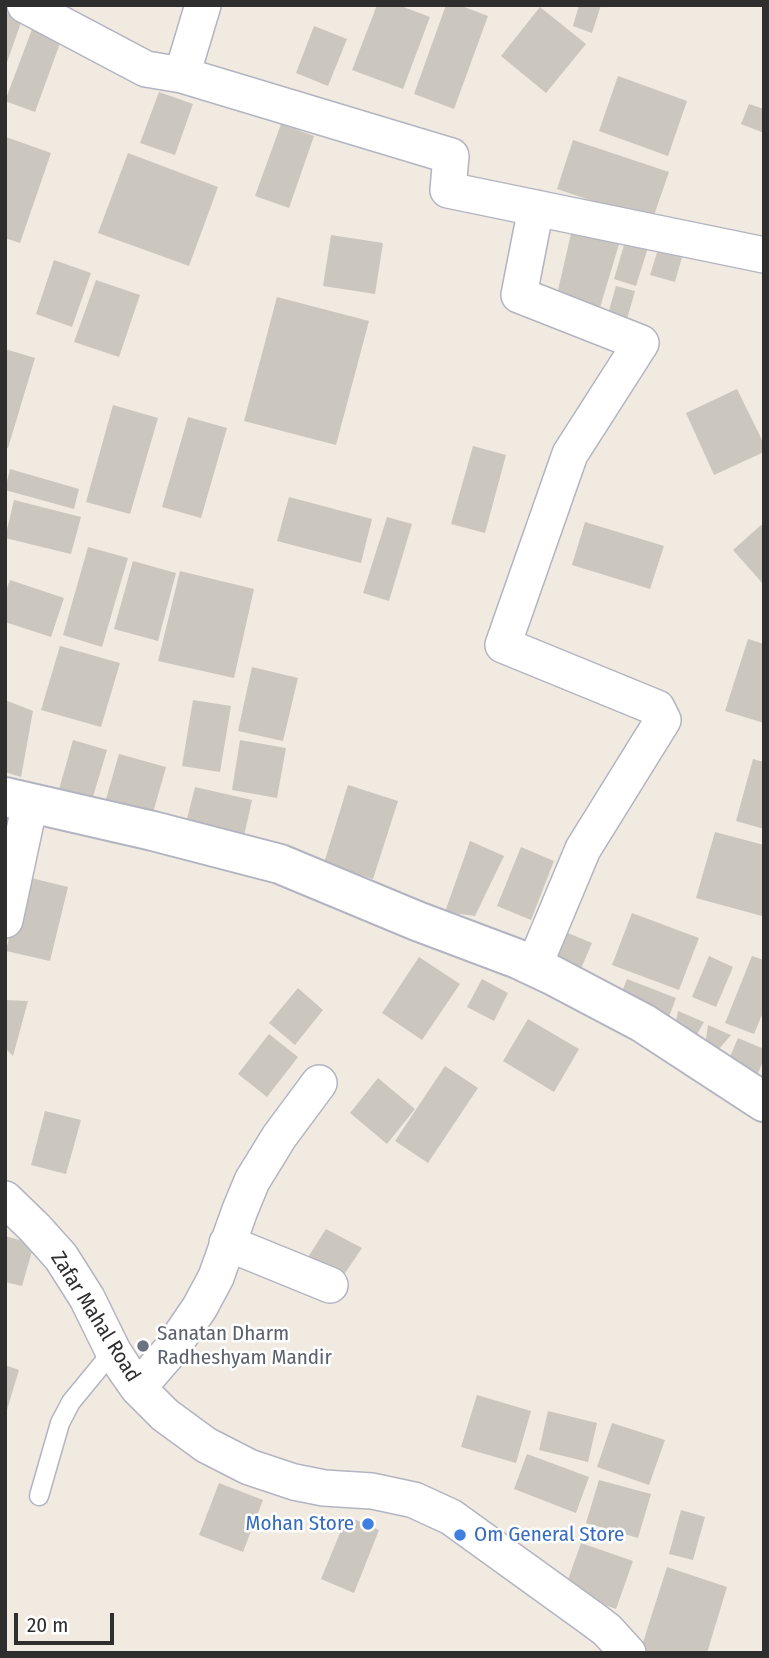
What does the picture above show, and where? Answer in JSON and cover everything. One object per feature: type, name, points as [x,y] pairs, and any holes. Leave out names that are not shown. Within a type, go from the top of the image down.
[{"type":"street","points":[[25,5],[146,69],[182,75],[451,156],[448,190],[764,254]]},
{"type":"street","points":[[182,75],[203,5]]},
{"type":"street","points":[[534,966],[583,849],[663,720],[656,708],[503,645],[570,454],[641,343],[519,295],[537,208]]},
{"type":"street","points":[[5,920],[18,800],[153,831],[280,864],[534,966],[643,1023],[764,1102]]},
{"type":"street","points":[[138,1388],[170,1351],[200,1307],[216,1277],[252,1181],[279,1137],[319,1083]]},
{"type":"street","name":"Zafar Mahal Road","points":[[5,1199],[36,1228],[61,1257],[87,1298],[113,1351],[138,1388],[164,1415],[206,1445],[248,1467],[294,1482],[324,1488],[372,1491],[414,1500],[451,1517],[599,1624],[628,1653]]},
{"type":"street","points":[[228,1243],[330,1285]]},
{"type":"lane","points":[[38,1496],[60,1423],[71,1402],[113,1351]]},
{"type":"building","points":[[377,5],[398,5],[430,17],[403,89],[352,70]]},
{"type":"building","points":[[446,5],[459,5],[488,16],[454,109],[414,94]]},
{"type":"building","points":[[579,5],[601,5],[592,33],[573,26]]},
{"type":"building","points":[[540,7],[586,44],[546,93],[501,56]]},
{"type":"building","points":[[5,11],[23,17],[6,65],[5,65]]},
{"type":"building","points":[[34,24],[63,35],[35,112],[5,101]]},
{"type":"building","points":[[314,26],[347,39],[328,86],[296,73]]},
{"type":"building","points":[[618,76],[687,101],[668,156],[599,131]]},
{"type":"building","points":[[159,92],[193,104],[175,155],[140,143]]},
{"type":"building","points":[[749,104],[764,109],[764,133],[741,124]]},
{"type":"building","points":[[281,124],[314,136],[289,208],[255,196]]},
{"type":"building","points":[[6,137],[51,153],[20,243],[5,238]]},
{"type":"building","points":[[573,140],[669,172],[652,221],[557,189]]},
{"type":"building","points":[[128,153],[218,187],[189,266],[98,233]]},
{"type":"building","points":[[573,225],[622,234],[599,311],[556,299]]},
{"type":"building","points":[[331,235],[383,243],[375,294],[323,286]]},
{"type":"building","points":[[627,235],[650,241],[636,286],[614,279]]},
{"type":"building","points":[[660,243],[684,250],[675,282],[650,275]]},
{"type":"building","points":[[54,260],[91,273],[72,327],[36,314]]},
{"type":"building","points":[[96,280],[140,295],[119,357],[74,342]]},
{"type":"building","points":[[616,286],[635,291],[625,326],[606,321]]},
{"type":"building","points":[[277,297],[369,321],[336,445],[244,421]]},
{"type":"building","points":[[5,349],[35,358],[8,448],[5,447]]},
{"type":"building","points":[[737,389],[764,444],[764,452],[714,475],[686,413]]},
{"type":"building","points":[[113,405],[158,418],[130,514],[86,502]]},
{"type":"building","points":[[188,417],[227,428],[201,518],[162,507]]},
{"type":"building","points":[[473,446],[506,455],[485,533],[451,524]]},
{"type":"building","points":[[10,469],[79,489],[74,509],[5,490]]},
{"type":"building","points":[[289,497],[372,519],[361,563],[277,541]]},
{"type":"building","points":[[14,500],[81,517],[71,554],[5,538]]},
{"type":"building","points":[[387,517],[412,524],[389,601],[363,593]]},
{"type":"building","points":[[585,522],[664,546],[650,589],[572,565]]},
{"type":"building","points":[[761,525],[764,528],[764,585],[733,550]]},
{"type":"building","points":[[88,547],[128,558],[102,647],[63,635]]},
{"type":"building","points":[[133,561],[176,573],[158,641],[114,629]]},
{"type":"building","points":[[180,571],[254,589],[234,678],[158,661]]},
{"type":"building","points":[[10,580],[64,598],[51,637],[5,622],[5,593]]},
{"type":"building","points":[[748,639],[764,644],[764,723],[725,711]]},
{"type":"building","points":[[60,646],[120,663],[101,727],[41,710]]},
{"type":"building","points":[[252,667],[298,678],[283,741],[238,731]]},
{"type":"building","points":[[5,700],[33,711],[21,777],[5,772]]},
{"type":"building","points":[[193,700],[231,706],[220,772],[182,766]]},
{"type":"building","points":[[73,740],[107,750],[89,810],[56,800]]},
{"type":"building","points":[[240,740],[286,748],[277,798],[232,790]]},
{"type":"building","points":[[119,754],[166,767],[149,827],[102,813]]},
{"type":"building","points":[[753,759],[764,762],[764,829],[736,821]]},
{"type":"building","points":[[348,785],[398,801],[373,879],[324,863]]},
{"type":"building","points":[[195,787],[252,800],[242,845],[184,831]]},
{"type":"building","points":[[715,832],[764,845],[762,916],[696,898]]},
{"type":"building","points":[[470,841],[504,856],[475,916],[445,912]]},
{"type":"building","points":[[521,847],[554,861],[531,920],[497,906]]},
{"type":"building","points":[[23,876],[68,887],[50,961],[6,951]]},
{"type":"building","points":[[632,913],[699,938],[679,990],[612,965]]},
{"type":"building","points":[[563,931],[592,943],[579,973],[550,961]]},
{"type":"building","points":[[709,956],[733,967],[716,1007],[692,997]]},
{"type":"building","points":[[752,956],[764,960],[764,1010],[754,1034],[725,1023]]},
{"type":"building","points":[[419,957],[460,984],[422,1040],[382,1013]]},
{"type":"building","points":[[482,979],[508,993],[494,1021],[467,1007]]},
{"type":"building","points":[[627,979],[676,998],[667,1022],[618,1002]]},
{"type":"building","points":[[298,988],[323,1010],[295,1045],[269,1023]]},
{"type":"building","points":[[5,1000],[28,1001],[13,1056],[5,1048]]},
{"type":"building","points":[[678,1011],[704,1022],[692,1043],[673,1036]]},
{"type":"building","points":[[528,1019],[579,1049],[554,1092],[503,1061]]},
{"type":"building","points":[[708,1025],[731,1035],[719,1049],[705,1046]]},
{"type":"building","points":[[269,1034],[298,1057],[267,1097],[238,1074]]},
{"type":"building","points":[[738,1038],[764,1049],[764,1059],[753,1085],[723,1073]]},
{"type":"building","points":[[445,1066],[478,1088],[428,1163],[395,1141]]},
{"type":"building","points":[[378,1078],[415,1109],[387,1144],[350,1113]]},
{"type":"building","points":[[45,1111],[81,1120],[66,1174],[31,1165]]},
{"type":"building","points":[[326,1229],[362,1248],[339,1282],[305,1262]]},
{"type":"building","points":[[5,1236],[34,1244],[22,1286],[5,1282]]},
{"type":"building","points":[[5,1365],[19,1370],[6,1413],[5,1413]]},
{"type":"building","points":[[477,1395],[531,1411],[516,1463],[461,1447]]},
{"type":"building","points":[[548,1411],[597,1423],[588,1462],[539,1450]]},
{"type":"building","points":[[612,1423],[665,1440],[649,1485],[597,1467]]},
{"type":"building","points":[[527,1454],[589,1477],[576,1513],[514,1489]]},
{"type":"building","points":[[599,1480],[651,1494],[638,1538],[586,1523]]},
{"type":"building","points":[[219,1483],[263,1500],[243,1552],[199,1535]]},
{"type":"building","points":[[681,1510],[705,1517],[693,1560],[669,1554]]},
{"type":"building","points":[[347,1516],[379,1530],[354,1593],[321,1579]]},
{"type":"building","points":[[581,1543],[633,1561],[616,1609],[564,1591]]},
{"type":"building","points":[[667,1567],[727,1587],[707,1653],[640,1652]]},
{"type":"place","name":"Sanatan Dharm Radheshyam Mandir","points":[[143,1346]]},
{"type":"place","name":"Mohan Store","points":[[368,1524]]},
{"type":"place","name":"Om General Store","points":[[460,1535]]}]
